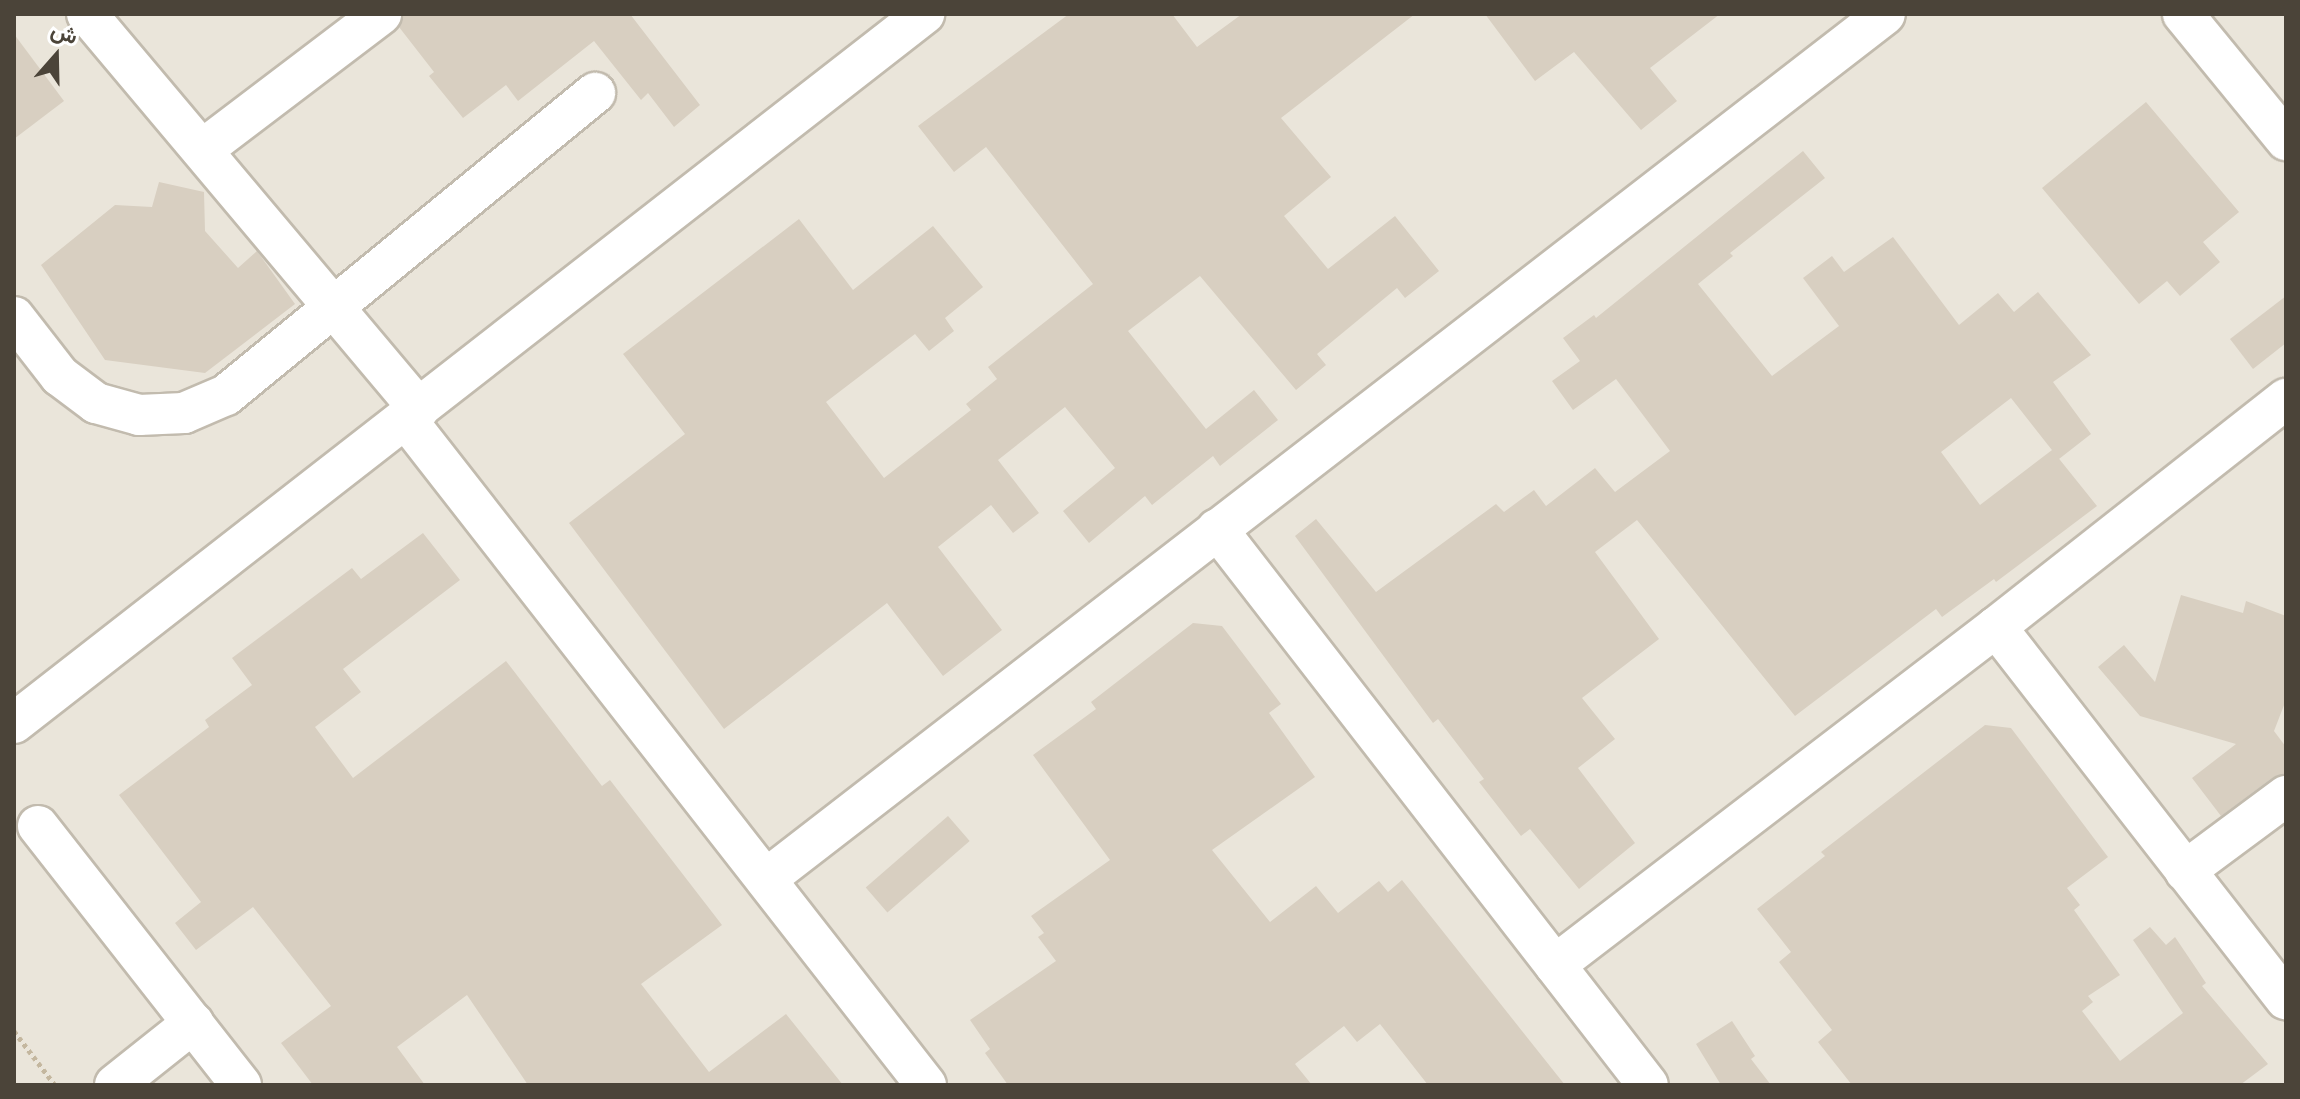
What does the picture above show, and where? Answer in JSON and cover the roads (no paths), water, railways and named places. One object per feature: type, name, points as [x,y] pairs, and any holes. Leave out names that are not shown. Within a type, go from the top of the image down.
[{"type":"street","points":[[87,14],[336,307],[412,414],[926,1085]]},
{"type":"street","points":[[202,150],[381,14]]},
{"type":"street","points":[[14,723],[924,14]]},
{"type":"street","points":[[766,879],[1885,14]]},
{"type":"street","points":[[2183,14],[2286,140]]},
{"type":"street","points":[[14,317],[60,376],[96,403],[139,415],[184,413],[226,395],[595,93]]},
{"type":"street","points":[[1555,965],[1996,627],[2286,399]]},
{"type":"street","points":[[1217,529],[1648,1085]]},
{"type":"street","points":[[1996,627],[2286,1000]]},
{"type":"street","points":[[2185,871],[2286,796]]},
{"type":"street","points":[[38,826],[241,1085]]},
{"type":"street","points":[[115,1085],[193,1023]]}]
